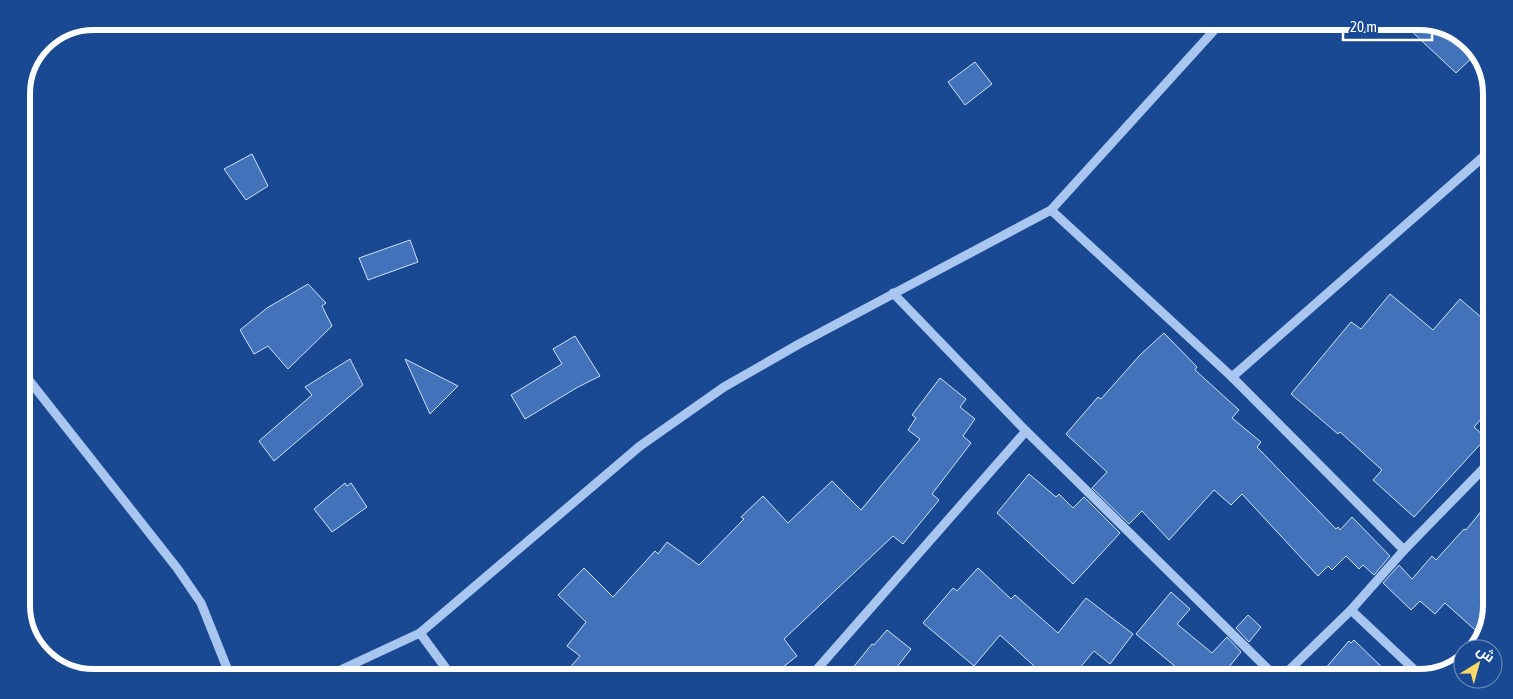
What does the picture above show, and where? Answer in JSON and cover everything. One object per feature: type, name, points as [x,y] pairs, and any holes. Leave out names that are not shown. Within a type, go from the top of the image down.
[{"type":"street","points":[[343,669],[420,633],[640,446],[724,387],[893,293],[1051,210],[1214,30]]},
{"type":"street","points":[[1232,377],[1483,157]]},
{"type":"street","points":[[1051,210],[1232,377],[1404,550]]},
{"type":"street","points":[[893,293],[1026,431],[1268,669]]},
{"type":"street","points":[[30,381],[177,568],[201,603],[227,669]]},
{"type":"street","points":[[817,669],[1026,431]]},
{"type":"street","points":[[1290,669],[1351,610],[1404,550],[1483,469]]},
{"type":"street","points":[[1351,610],[1414,669]]},
{"type":"street","points":[[420,633],[446,669]]},
{"type":"building","points":[[1410,30],[1432,31],[1458,43],[1472,58],[1456,73]]},
{"type":"building","points":[[975,62],[992,84],[965,105],[948,82]]},
{"type":"building","points":[[252,154],[268,186],[246,200],[224,169]]},
{"type":"building","points":[[410,240],[418,262],[368,280],[359,258]]},
{"type":"building","points":[[308,284],[326,303],[322,306],[332,326],[288,369],[268,346],[254,354],[240,330],[267,308]]},
{"type":"building","points":[[1390,294],[1433,330],[1460,299],[1483,319],[1483,417],[1474,427],[1483,435],[1483,441],[1414,517],[1373,480],[1382,470],[1340,432],[1338,434],[1291,394],[1351,322],[1361,329]]},
{"type":"building","points":[[1164,333],[1197,367],[1195,370],[1239,410],[1232,418],[1261,442],[1257,447],[1336,529],[1338,527],[1340,530],[1352,517],[1390,556],[1374,575],[1363,565],[1359,569],[1346,556],[1332,570],[1328,566],[1318,576],[1242,494],[1231,505],[1214,490],[1169,540],[1142,511],[1129,524],[1092,488],[1107,472],[1066,434],[1098,397],[1101,399],[1140,355]]},
{"type":"building","points":[[575,336],[600,376],[525,419],[511,395],[562,364],[553,349]]},
{"type":"building","points":[[350,359],[363,385],[274,461],[259,441],[312,395],[305,387]]},
{"type":"building","points":[[405,359],[458,386],[430,414]]},
{"type":"building","points":[[940,378],[966,399],[960,407],[975,419],[963,436],[971,443],[932,494],[939,500],[903,544],[893,536],[784,639],[797,656],[781,669],[568,669],[580,656],[567,646],[586,622],[558,595],[584,568],[613,597],[655,551],[658,554],[667,542],[699,565],[744,519],[741,517],[763,496],[788,523],[832,481],[861,510],[920,439],[908,430],[916,418],[912,415]]},
{"type":"building","points":[[1029,474],[1056,497],[1059,494],[1073,508],[1084,497],[1120,533],[1073,584],[997,513]]},
{"type":"building","points":[[345,483],[347,486],[351,483],[367,507],[332,532],[314,509]]},
{"type":"building","points":[[1483,509],[1483,605],[1482,618],[1477,632],[1445,603],[1435,614],[1420,601],[1411,610],[1383,583],[1399,565],[1412,579],[1432,556],[1436,560],[1464,529],[1466,530]]},
{"type":"building","points":[[978,568],[1011,599],[1015,595],[1058,633],[1086,598],[1133,634],[1110,664],[1094,651],[1079,669],[1037,669],[1000,635],[974,666],[923,623],[953,588],[957,591]]},
{"type":"building","points":[[1171,592],[1190,609],[1177,624],[1212,653],[1227,637],[1241,652],[1229,667],[1232,669],[1178,669],[1136,634]]},
{"type":"building","points":[[1248,615],[1261,627],[1249,642],[1236,628]]},
{"type":"building","points":[[887,630],[911,649],[895,669],[852,669],[872,644],[874,645]]},
{"type":"building","points":[[1354,640],[1384,669],[1325,669],[1349,641],[1351,643]]}]
